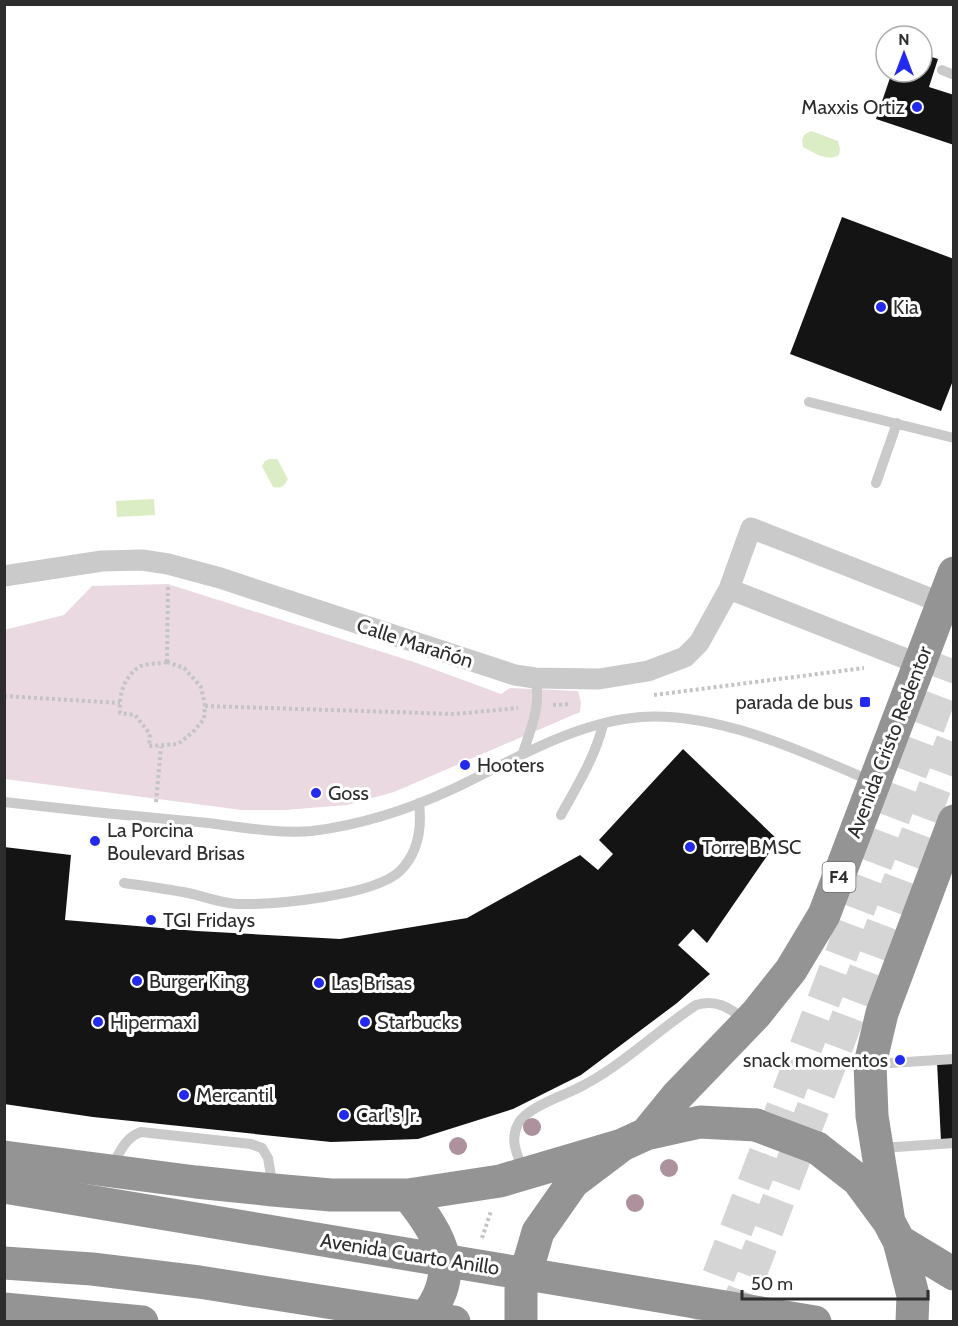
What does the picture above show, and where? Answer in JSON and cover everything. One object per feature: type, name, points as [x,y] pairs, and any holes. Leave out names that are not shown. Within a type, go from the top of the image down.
[{"type":"highway","name":"Avenida Cristo Redentor","points":[[634,1140],[748,1022],[790,970],[824,915],[948,588]]},
{"type":"highway","name":"F4","points":[[912,1322],[913,1295],[894,1231],[872,1116],[870,1064],[882,1013],[954,821]]},
{"type":"highway","name":"F4","points":[[521,1322],[521,1290],[538,1232],[573,1182],[634,1140],[700,1122],[756,1125],[817,1148],[858,1180],[894,1231],[954,1274]]},
{"type":"highway","points":[[4,1157],[273,1190],[331,1195],[408,1195],[525,1175],[634,1140]]},
{"type":"highway","name":"Avenida Cuarto Anillo","points":[[4,1187],[815,1322]]},
{"type":"highway","points":[[408,1195],[428,1220],[445,1260],[444,1286],[435,1304],[421,1322]]},
{"type":"highway","points":[[4,1263],[92,1269],[200,1282],[454,1322]]},
{"type":"highway","points":[[4,1308],[142,1322]]},
{"type":"street","name":"Calle Marañón","points":[[4,576],[102,561],[142,561],[168,564],[220,578],[480,664],[534,678],[599,679],[648,671],[686,657],[699,643],[729,589],[751,528],[948,588]]},
{"type":"street","points":[[729,589],[919,664]]},
{"type":"lane","points":[[942,70],[954,75]]},
{"type":"lane","points":[[809,402],[954,438]]},
{"type":"lane","points":[[876,483],[897,423]]},
{"type":"lane","points":[[523,753],[538,706],[538,689],[534,678]]},
{"type":"lane","points":[[4,802],[264,829],[310,831],[380,817],[419,803],[523,753],[565,736],[639,717],[695,720],[747,732],[801,750],[874,782]]},
{"type":"lane","points":[[561,815],[590,761],[603,725]]},
{"type":"lane","points":[[124,883],[185,892],[234,904],[286,903],[334,895],[379,883],[399,872],[413,854],[422,823],[419,803]]},
{"type":"lane","points":[[525,1175],[513,1143],[518,1123],[529,1113],[603,1074],[696,1005],[718,1003],[748,1022]]},
{"type":"lane","points":[[870,1064],[954,1059]]},
{"type":"lane","points":[[109,1171],[126,1142],[133,1134],[141,1132],[251,1144],[262,1148],[268,1158],[273,1190]]},
{"type":"lane","points":[[878,1148],[954,1143]]},
{"type":"path","points":[[167,662],[168,564]]},
{"type":"path","points":[[167,662],[184,668],[201,687],[205,706],[204,719],[178,744],[161,747],[149,746],[150,734],[135,715],[120,713],[120,703],[119,696],[127,680],[140,666],[167,662]]},
{"type":"path","points":[[4,696],[120,703]]},
{"type":"path","points":[[155,818],[161,747]]},
{"type":"shaded area","points":[[811,131],[838,141],[839,155],[830,158],[803,147],[804,135]]},
{"type":"shaded area","points":[[270,459],[277,459],[288,479],[281,487],[273,487],[262,466]]},
{"type":"shaded area","points":[[154,499],[155,515],[117,517],[116,501]]},
{"type":"shaded area","points":[[168,584],[417,663],[501,694],[510,688],[578,691],[581,703],[580,712],[394,792],[347,805],[285,810],[242,810],[5,779],[4,630],[64,615],[92,586]]},
{"type":"building","name":"Maxxis Ortiz","points":[[934,58],[938,59],[934,71]]},
{"type":"building","name":"Maxxis Ortiz","points":[[888,84],[930,84],[929,87],[954,95],[954,145],[876,119]]},
{"type":"building","name":"Kia","points":[[842,217],[954,259],[954,378],[941,411],[790,354]]},
{"type":"building","name":"Las Brisas","points":[[683,749],[778,840],[707,943],[693,929],[678,945],[710,974],[677,1003],[581,1075],[513,1109],[418,1139],[331,1142],[93,1117],[4,1104],[4,847],[71,855],[65,920],[197,931],[340,939],[467,918],[580,855],[598,870],[613,854],[599,840]]},
{"type":"building","points":[[954,1061],[954,1140],[941,1141],[937,1062]]},
{"type":"tunnel","points":[[701,1322],[954,659]]},
{"type":"tunnel","points":[[732,1322],[954,737]]},
{"type":"place","name":"Maxxis Ortiz","points":[[917,107]]},
{"type":"place","name":"Kia","points":[[881,307]]},
{"type":"place","name":"parada de bus","points":[[865,702]]},
{"type":"place","name":"Hooters","points":[[465,765]]},
{"type":"place","name":"Goss","points":[[316,793]]},
{"type":"place","name":"La Porcina Boulevard Brisas","points":[[95,841]]},
{"type":"place","name":"Torre BMSC","points":[[690,847]]},
{"type":"place","name":"TGI Fridays","points":[[151,920]]},
{"type":"place","name":"Burger King","points":[[137,981]]},
{"type":"place","name":"Las Brisas","points":[[319,983]]},
{"type":"place","name":"Hipermaxi","points":[[98,1022]]},
{"type":"place","name":"Starbucks","points":[[365,1022]]},
{"type":"place","name":"snack momentos","points":[[900,1060]]},
{"type":"place","name":"Mercantil","points":[[184,1095]]},
{"type":"place","name":"Carl's Jr.","points":[[344,1115]]}]
